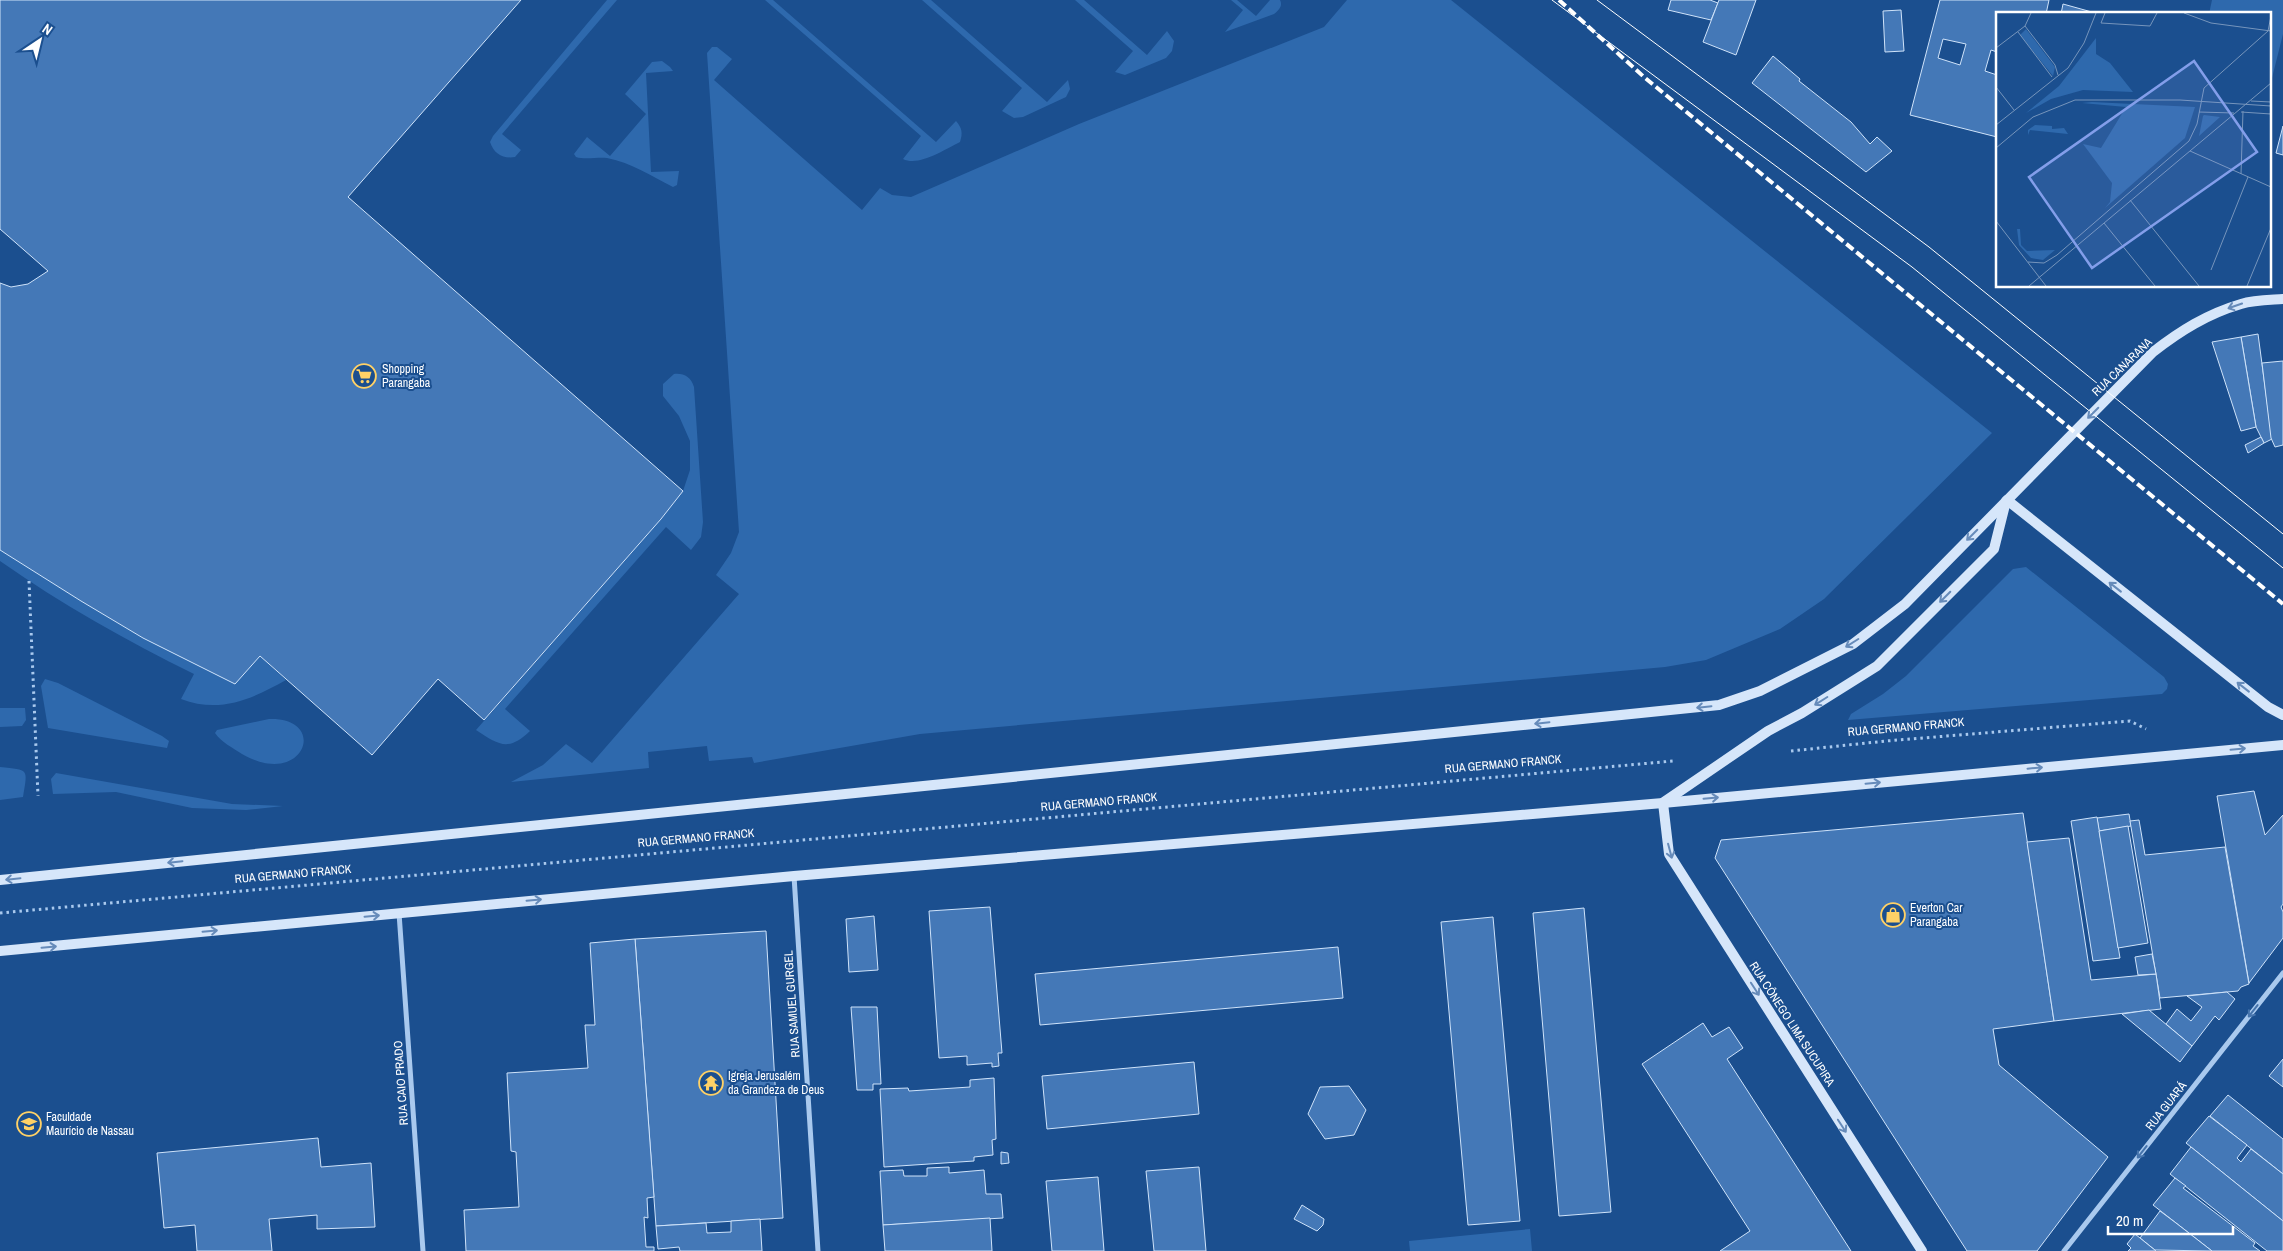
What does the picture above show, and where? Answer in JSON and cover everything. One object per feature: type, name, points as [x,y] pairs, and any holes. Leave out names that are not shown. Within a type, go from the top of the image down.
[{"type":"main road","name":"RUA CANARANA","points":[[2006,500],[2153,352],[2183,329],[2210,315],[2242,304],[2283,299]]},
{"type":"main road","points":[[1663,803],[1768,731],[1802,713],[1877,666],[1994,548],[2006,500],[2268,707],[2283,715]]},
{"type":"main road","name":"RUA GERMANO FRANCK","points":[[0,880],[1719,705],[1760,691],[1853,644],[1904,604],[2006,500]]},
{"type":"main road","points":[[0,951],[794,876],[1663,803],[2283,745]]},
{"type":"main road","name":"RUA CÔNEGO LIMA SUCUPIRA","points":[[1663,803],[1669,854],[1922,1251]]},
{"type":"street","name":"RUA SAMUEL GURGEL","points":[[794,876],[818,1251]]},
{"type":"street","name":"RUA CAIO PRADO","points":[[399,913],[423,1251]]},
{"type":"street","name":"RUA GUARÁ","points":[[2064,1251],[2283,972]]},
{"type":"path","points":[[29,581],[38,796]]},
{"type":"path","name":"RUA GERMANO FRANCK","points":[[1787,752],[1886,741],[2130,721],[2194,753]]},
{"type":"path","name":"RUA GERMANO FRANCK","points":[[0,913],[1674,761]]},
{"type":"shaded area","points":[[607,0],[617,0],[502,134],[521,150],[515,157],[499,155],[490,142],[493,136]]},
{"type":"shaded area","points":[[765,0],[773,0],[936,142],[956,121],[961,131],[960,142],[924,159],[909,161],[903,159],[921,136]]},
{"type":"shaded area","points":[[922,0],[931,0],[1047,102],[1068,80],[1070,89],[1066,97],[1023,117],[1014,118],[1002,111],[1022,88]]},
{"type":"shaded area","points":[[1075,0],[1084,0],[1147,55],[1167,31],[1174,41],[1172,51],[1166,58],[1125,75],[1115,72],[1133,51]]},
{"type":"shaded area","points":[[1231,0],[1237,0],[1256,16],[1270,0],[1280,0],[1281,6],[1274,14],[1225,32],[1243,10]]},
{"type":"shaded area","points":[[1347,0],[1451,0],[1992,433],[1824,599],[1780,629],[1706,660],[1665,667],[920,734],[754,763],[752,757],[709,761],[707,746],[648,752],[649,768],[511,782],[543,765],[566,744],[592,763],[739,594],[716,575],[731,553],[739,532],[707,53],[712,47],[717,47],[732,59],[714,80],[862,210],[880,188],[892,195],[911,197],[1079,124],[1324,27]]},
{"type":"shaded area","points":[[2212,0],[2283,0],[2283,34],[2270,86],[2270,12],[2209,12]]},
{"type":"shaded area","points":[[662,61],[673,71],[646,73],[651,172],[679,171],[677,185],[673,187],[641,170],[616,160],[576,157],[574,154],[587,137],[610,156],[646,114],[625,94],[652,62]]},
{"type":"shaded area","points":[[674,374],[687,376],[694,387],[703,522],[701,537],[691,550],[666,527],[505,709],[530,731],[516,742],[503,744],[497,742],[476,730],[661,519],[683,491],[690,470],[690,441],[679,416],[663,396],[663,384]]},
{"type":"shaded area","points":[[0,550],[143,638],[260,656],[286,680],[261,693],[222,705],[195,703],[181,699],[194,674],[119,635],[47,592],[0,561]]},
{"type":"shaded area","points":[[2026,567],[2164,677],[2168,684],[2167,689],[2162,694],[1848,720],[1851,714],[1883,694],[1906,676],[2013,569]]},
{"type":"shaded area","points":[[45,679],[58,683],[162,736],[169,741],[167,748],[48,728],[41,686]]},
{"type":"shaded area","points":[[0,708],[25,708],[26,720],[22,726],[0,727]]},
{"type":"shaded area","points":[[269,719],[288,721],[299,729],[304,739],[302,749],[294,758],[281,763],[263,763],[242,754],[224,742],[215,733],[217,730]]},
{"type":"shaded area","points":[[0,767],[17,769],[24,772],[26,781],[23,797],[0,800]]},
{"type":"shaded area","points":[[56,773],[232,804],[283,806],[246,810],[192,808],[116,792],[53,794],[51,779]]},
{"type":"shaded area","points":[[1530,1229],[1532,1251],[1410,1251],[1409,1241]]},
{"type":"building","points":[[0,0],[521,0],[348,197],[683,491],[661,519],[484,720],[438,679],[372,755],[260,656],[235,684],[143,638],[0,550],[0,283],[11,287],[28,284],[48,271],[0,229]]},
{"type":"building","points":[[1671,0],[1710,0],[1718,3],[1711,20],[1668,10]]},
{"type":"building","points":[[1719,0],[1756,0],[1736,55],[1703,42]]},
{"type":"building","points":[[1940,0],[2049,0],[2046,12],[1996,12],[1996,52],[1991,50],[1985,71],[1996,75],[1996,137],[1910,115]],"holes":[[[1943,39],[1966,44],[1960,65],[1938,58]]]},
{"type":"building","points":[[2063,4],[2092,12],[2061,12]]},
{"type":"building","points":[[1901,10],[1904,51],[1885,52],[1883,11]]},
{"type":"building","points":[[1773,56],[1800,79],[1799,81],[1851,122],[1870,144],[1877,137],[1892,151],[1866,172],[1752,83]]},
{"type":"building","points":[[2283,126],[2283,155],[2276,153]]},
{"type":"building","points":[[2258,334],[2272,439],[2264,443],[2256,427],[2241,337]]},
{"type":"building","points":[[2241,337],[2256,427],[2241,431],[2212,342]]},
{"type":"building","points":[[2283,361],[2283,445],[2275,447],[2271,438],[2262,363]]},
{"type":"building","points":[[2261,437],[2264,443],[2248,453],[2245,445]]},
{"type":"building","points":[[2254,791],[2265,835],[2283,815],[2283,904],[2281,907],[2283,912],[2283,938],[2249,983],[2217,796]]},
{"type":"building","points":[[2023,813],[2054,1021],[1993,1029],[1999,1065],[2108,1157],[2037,1251],[1967,1251],[1715,858],[1721,840]]},
{"type":"building","points":[[2129,814],[2131,826],[2099,831],[2097,818]]},
{"type":"building","points":[[2097,817],[2120,958],[2093,961],[2071,821]]},
{"type":"building","points":[[2139,820],[2145,855],[2225,847],[2249,984],[2241,987],[2238,991],[2160,998],[2130,821]]},
{"type":"building","points":[[2128,826],[2148,943],[2118,948],[2099,831]]},
{"type":"building","points":[[2069,838],[2091,980],[2156,974],[2161,1009],[2054,1021],[2027,842]]},
{"type":"building","points":[[990,907],[1002,1053],[998,1053],[999,1066],[992,1067],[992,1063],[967,1065],[967,1056],[939,1058],[929,911]]},
{"type":"building","points":[[1584,908],[1611,1212],[1559,1216],[1533,913]]},
{"type":"building","points":[[874,916],[878,970],[849,972],[846,919]]},
{"type":"building","points":[[1493,917],[1520,1221],[1468,1225],[1441,922]]},
{"type":"building","name":"Igreja Jerusalém da Grandeza de Deus","points":[[766,931],[783,1218],[656,1226],[635,939]]},
{"type":"building","points":[[635,939],[654,1197],[647,1198],[648,1218],[644,1217],[646,1247],[654,1247],[654,1251],[466,1251],[464,1210],[519,1207],[516,1152],[511,1151],[507,1073],[588,1068],[585,1025],[595,1025],[590,943]]},
{"type":"building","points":[[1338,947],[1343,998],[1040,1025],[1035,974]]},
{"type":"building","points":[[2152,954],[2156,974],[2138,975],[2135,957]]},
{"type":"building","points":[[2227,992],[2235,999],[2219,1020],[2215,1016],[2192,1046],[2166,1024],[2177,1009],[2191,1021],[2202,1007],[2187,996]]},
{"type":"building","points":[[851,1007],[877,1007],[881,1084],[873,1084],[873,1090],[857,1090]]},
{"type":"building","points":[[2149,1010],[2192,1046],[2180,1062],[2122,1014]]},
{"type":"building","points":[[1703,1023],[1712,1037],[1729,1027],[1743,1048],[1727,1059],[1851,1251],[1720,1251],[1750,1231],[1642,1064]]},
{"type":"building","points":[[2283,1059],[2283,1087],[2269,1076]]},
{"type":"building","points":[[1194,1062],[1199,1114],[1047,1129],[1042,1076]]},
{"type":"building","points":[[994,1078],[996,1139],[992,1140],[993,1155],[974,1157],[974,1161],[884,1167],[880,1089],[908,1088],[909,1091],[970,1087],[970,1080]]},
{"type":"building","points":[[1349,1086],[1366,1110],[1354,1135],[1325,1139],[1308,1114],[1320,1087]]},
{"type":"building","points":[[2228,1095],[2283,1139],[2283,1174],[2210,1116]]},
{"type":"building","points":[[2209,1116],[2247,1145],[2237,1158],[2241,1162],[2251,1149],[2283,1174],[2283,1221],[2186,1143]]},
{"type":"building","points":[[318,1138],[321,1167],[371,1163],[375,1227],[317,1229],[317,1215],[269,1219],[272,1251],[197,1251],[195,1225],[164,1228],[157,1153]]},
{"type":"building","points":[[2191,1147],[2283,1221],[2283,1251],[2267,1251],[2170,1174]]},
{"type":"building","points":[[1001,1152],[1008,1153],[1009,1163],[1001,1164]]},
{"type":"building","points":[[949,1167],[949,1173],[984,1170],[986,1194],[1001,1194],[1003,1218],[883,1225],[880,1171],[903,1170],[904,1176],[927,1176],[927,1168]]},
{"type":"building","points":[[1199,1167],[1206,1251],[1154,1251],[1146,1171]]},
{"type":"building","points":[[1098,1177],[1104,1251],[1052,1251],[1046,1181]]},
{"type":"building","points":[[2175,1178],[2186,1186],[2183,1188],[2255,1243],[2253,1246],[2260,1251],[2212,1251],[2153,1205]]},
{"type":"building","points":[[1302,1205],[1324,1219],[1323,1225],[1317,1231],[1294,1219]]},
{"type":"building","points":[[2160,1211],[2212,1251],[2155,1250],[2140,1238]]},
{"type":"building","points":[[990,1218],[992,1251],[885,1251],[883,1225]]},
{"type":"building","points":[[760,1219],[762,1251],[680,1251],[679,1247],[658,1249],[656,1226],[706,1223],[707,1233],[731,1232],[731,1221]]},
{"type":"building","points":[[2135,1234],[2156,1251],[2128,1251],[2131,1248],[2127,1244]]},
{"type":"tram line","points":[[1552,0],[1912,267],[2283,568]]},
{"type":"tram line","points":[[1597,0],[1929,247],[2283,534]]},
{"type":"railway","points":[[1559,0],[1644,77],[2283,604]]},
{"type":"place","name":"Shopping Parangaba","points":[[364,376]]},
{"type":"place","name":"Everton Car Parangaba","points":[[1893,915]]},
{"type":"place","name":"Igreja Jerusalém da Grandeza de Deus","points":[[711,1083]]},
{"type":"place","name":"Faculdade Maurício de Nassau","points":[[29,1124]]}]
